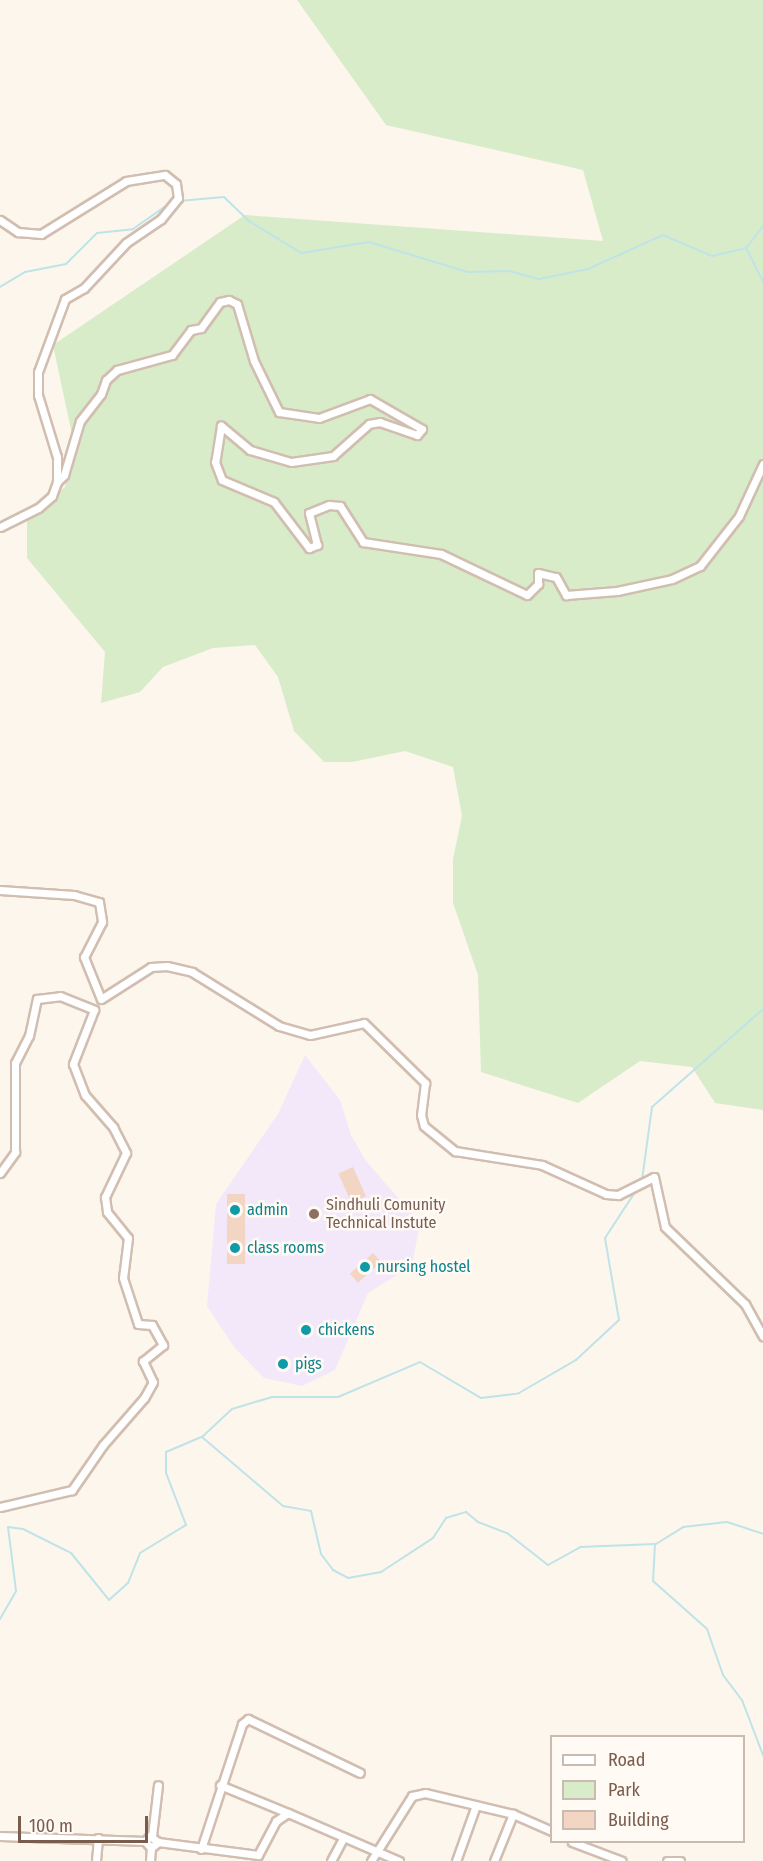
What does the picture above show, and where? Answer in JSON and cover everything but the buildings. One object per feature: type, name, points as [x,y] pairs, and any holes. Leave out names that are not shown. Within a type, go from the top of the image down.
[{"type":"street","points":[[0,220],[18,232],[41,234],[126,181],[165,175],[176,184],[178,198],[161,219],[126,243],[84,288],[65,299],[54,335],[42,352],[38,395],[57,457],[57,482],[52,496],[38,508],[0,527]]},
{"type":"street","points":[[57,482],[64,475],[80,421],[101,394],[106,380],[117,370],[172,355],[191,330],[201,328],[220,302],[229,300],[237,304],[254,361],[279,412],[319,418],[370,399],[422,429],[417,435],[380,422],[369,424],[333,456],[291,462],[250,450],[221,426],[215,462],[222,480],[274,502],[309,548],[317,545],[309,513],[329,505],[340,506],[363,542],[441,554],[527,595],[538,584],[538,573],[556,577],[566,595],[617,591],[672,579],[700,566],[739,516],[763,464]]},
{"type":"street","points":[[0,890],[74,895],[99,902],[102,922],[84,957],[101,999]]},
{"type":"street","points":[[0,1507],[72,1490],[103,1444],[144,1398],[153,1382],[143,1361],[163,1345],[152,1325],[138,1324],[123,1278],[128,1238],[106,1212],[105,1197],[126,1153],[113,1127],[85,1095],[73,1064],[94,1010],[101,999],[151,967],[167,966],[192,972],[279,1026],[310,1035],[364,1023],[425,1083],[421,1115],[424,1126],[456,1151],[542,1165],[606,1194],[618,1195],[654,1177],[665,1227],[745,1304],[763,1336]]},
{"type":"street","points":[[0,1173],[15,1152],[15,1063],[29,1036],[37,999],[60,996],[94,1010]]},
{"type":"street","points":[[201,1849],[220,1785],[242,1724],[248,1719],[360,1773]]},
{"type":"street","points":[[0,1836],[145,1841],[152,1836],[158,1785]]},
{"type":"street","points":[[220,1785],[399,1861]]},
{"type":"street","points":[[371,1861],[375,1850],[387,1840],[412,1796],[436,1794],[513,1814],[550,1830]]},
{"type":"street","points":[[456,1861],[476,1805]]},
{"type":"street","points":[[152,1836],[158,1842],[257,1858],[276,1821],[288,1813]]},
{"type":"street","points":[[494,1861],[513,1814]]},
{"type":"street","points":[[331,1861],[344,1837]]},
{"type":"street","points":[[96,1861],[98,1838]]},
{"type":"street","points":[[145,1841],[151,1848]]},
{"type":"street","points":[[150,1861],[151,1848],[158,1842]]},
{"type":"street","points":[[575,1843],[622,1861]]},
{"type":"street","points":[[667,1861],[680,1861]]},
{"type":"shaded area","name":"Sindhuli Comunity Technical Instute","points":[[305,1055],[340,1100],[351,1135],[366,1161],[420,1223],[412,1266],[368,1293],[335,1370],[302,1386],[264,1378],[234,1347],[207,1306],[216,1204],[278,1114]]},
{"type":"green space","points":[[297,0],[763,0],[763,1110],[715,1103],[692,1067],[640,1061],[578,1103],[481,1072],[478,975],[453,903],[453,859],[462,816],[453,767],[405,751],[352,762],[324,762],[294,731],[278,677],[255,645],[213,648],[163,667],[140,692],[101,703],[105,652],[27,558],[27,516],[65,487],[74,444],[53,345],[245,215],[603,241],[583,170],[386,125]]},
{"type":"waterway","points":[[179,201],[224,197],[249,221],[301,253],[369,242],[468,272],[509,271],[539,279],[588,269],[663,235],[712,256],[746,248],[763,226]]},
{"type":"waterway","points":[[0,287],[25,272],[66,264],[97,233],[133,229],[173,201]]},
{"type":"waterway","points":[[746,248],[763,282]]},
{"type":"waterway","points":[[642,1180],[652,1107],[763,1009]]},
{"type":"waterway","points":[[0,1619],[16,1591],[8,1527],[23,1529],[71,1553],[109,1600],[128,1583],[140,1553],[186,1525],[166,1473],[166,1452],[202,1437],[232,1409],[272,1397],[338,1397],[420,1362],[481,1398],[519,1393],[576,1360],[619,1320],[605,1238],[639,1186]]},
{"type":"waterway","points":[[202,1437],[283,1506],[311,1511],[321,1554],[333,1570],[348,1578],[381,1572],[433,1538],[446,1518],[466,1512],[478,1522],[507,1533],[548,1565],[580,1547],[655,1544],[653,1581],[707,1629],[723,1675],[742,1700],[763,1755]]},
{"type":"waterway","points":[[656,1544],[683,1527],[727,1522],[763,1534]]},
{"type":"place","name":"admin","points":[[235,1210]]},
{"type":"place","name":"Sindhuli Comunity Technical Instute","points":[[314,1214]]},
{"type":"place","name":"class rooms","points":[[235,1248]]},
{"type":"place","name":"nursing hostel","points":[[365,1267]]},
{"type":"place","name":"chickens","points":[[306,1330]]},
{"type":"place","name":"pigs","points":[[283,1364]]}]
